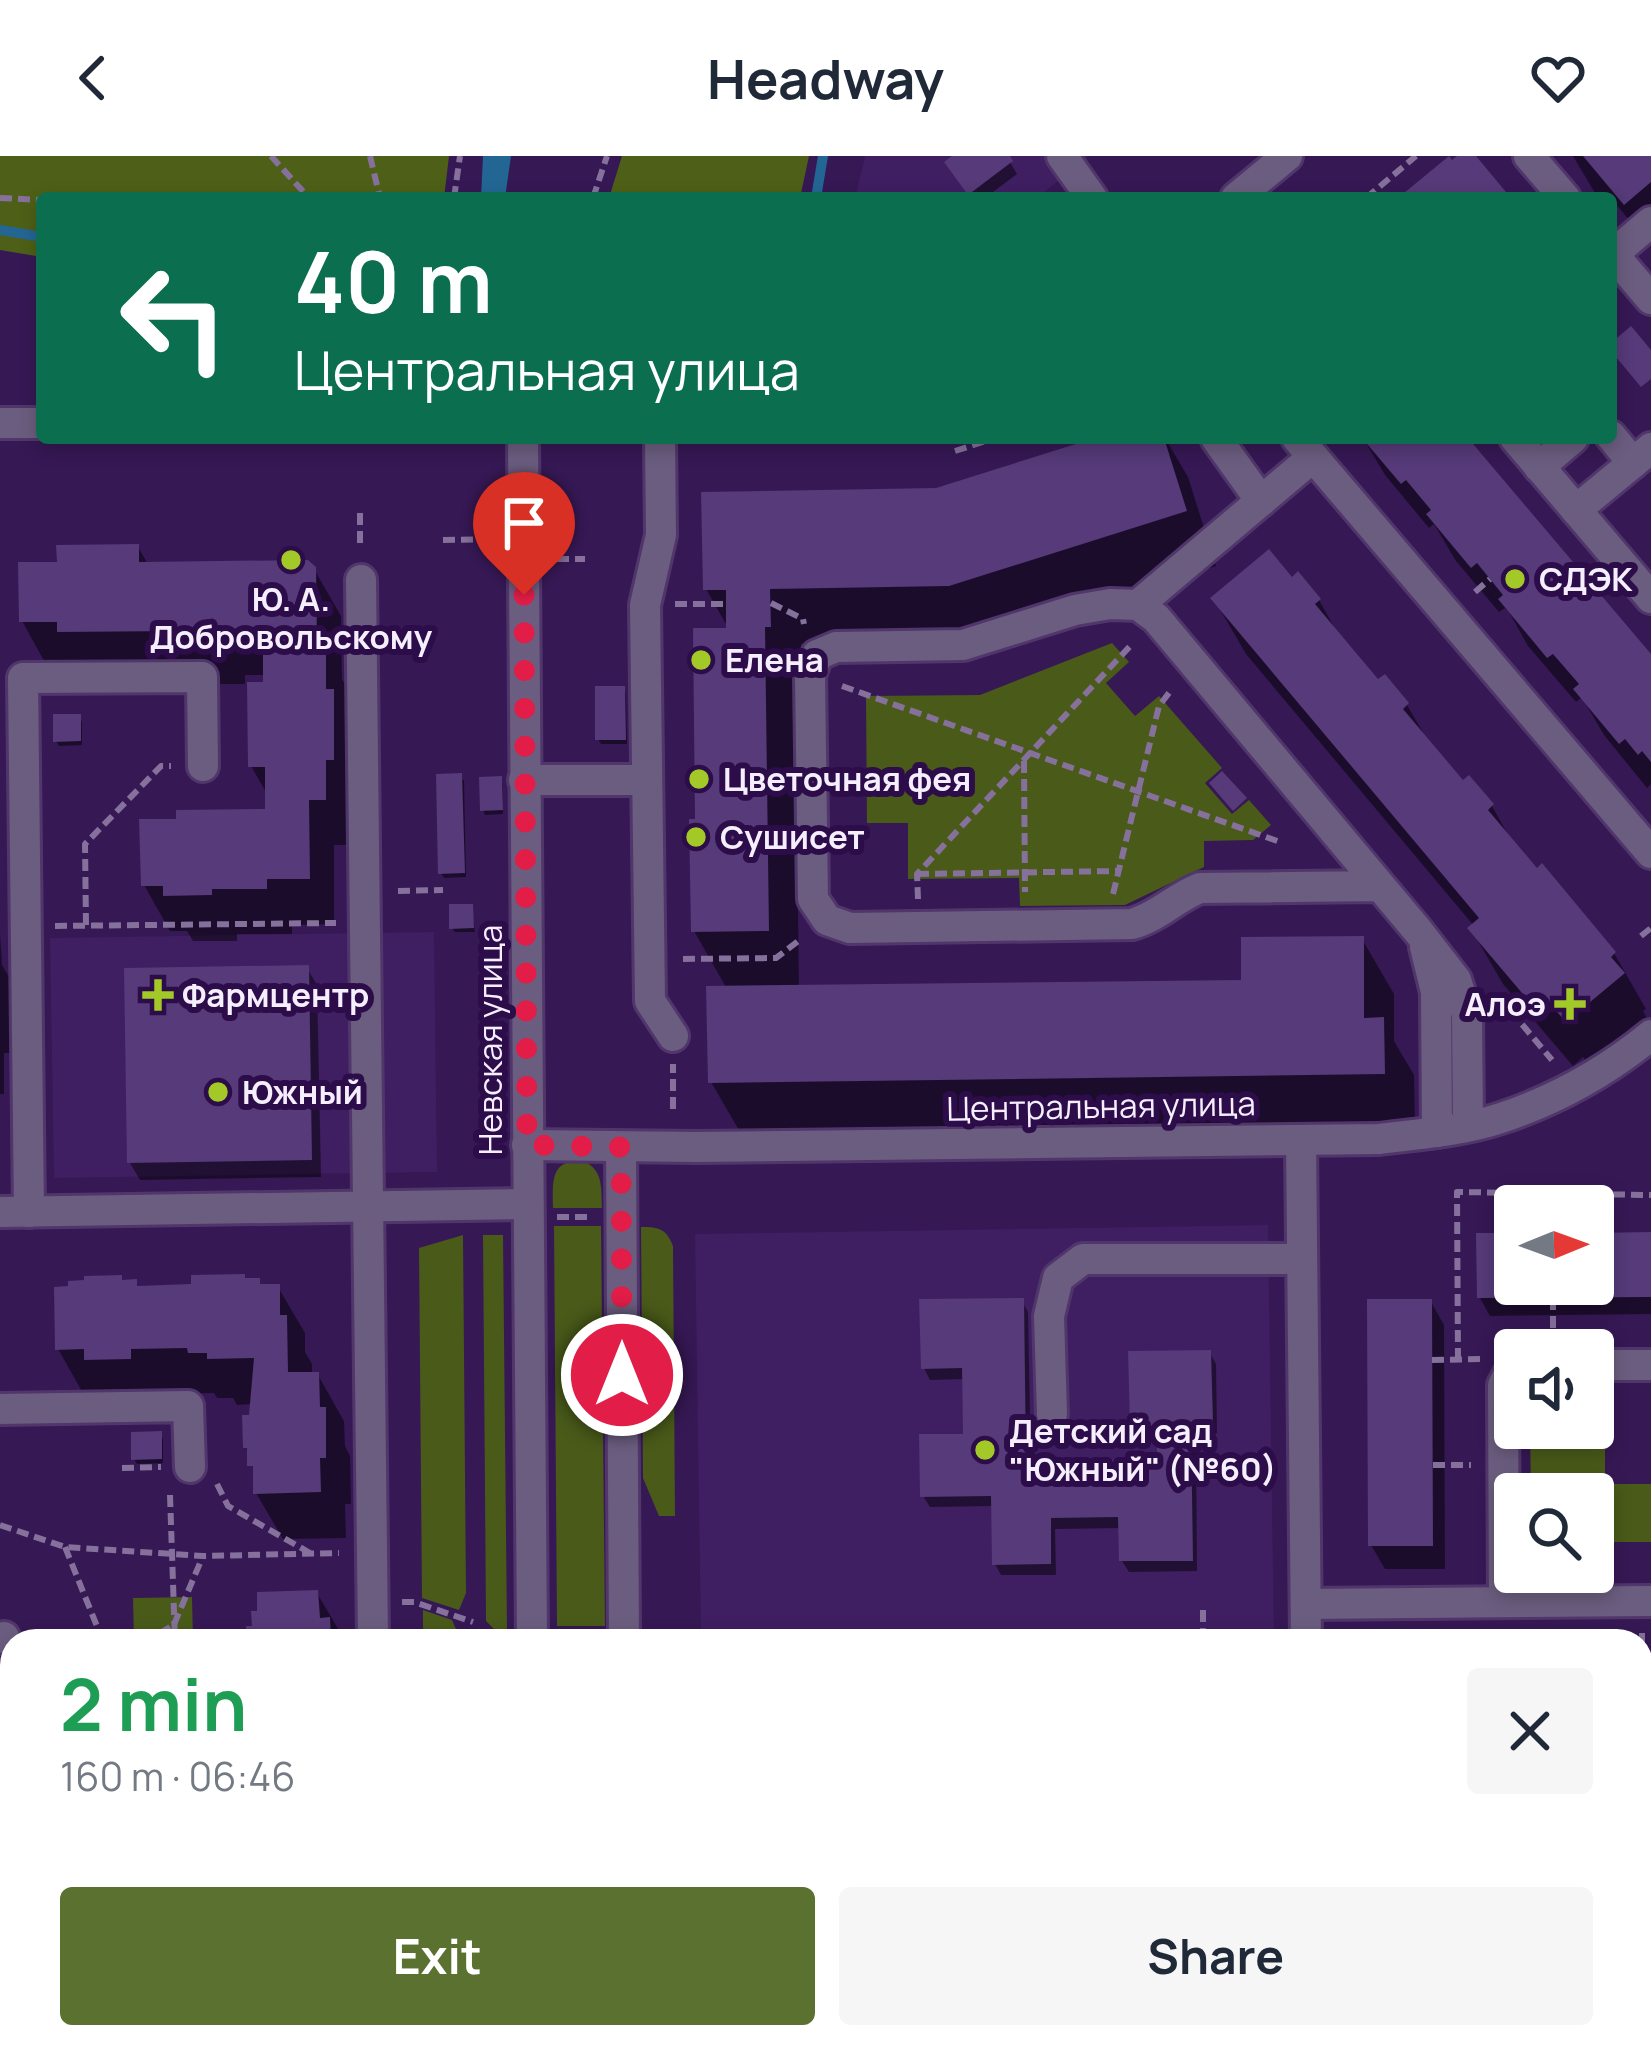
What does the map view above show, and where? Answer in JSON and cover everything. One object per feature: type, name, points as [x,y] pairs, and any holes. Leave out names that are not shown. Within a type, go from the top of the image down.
[{"type":"street","points":[[1062,156],[1088,192]]},
{"type":"street","points":[[1242,192],[1287,156]]},
{"type":"street","points":[[1529,156],[1560,192]]},
{"type":"street","points":[[1617,249],[1651,222]]},
{"type":"street","points":[[1617,259],[1651,299]]},
{"type":"street","points":[[0,423],[36,423]]},
{"type":"street","name":"Невская улица","points":[[523,444],[527,1145],[540,1211],[531,1629]]},
{"type":"street","points":[[660,444],[661,535],[645,605],[650,1001],[673,1036]]},
{"type":"street","points":[[1220,444],[1261,501]]},
{"type":"street","points":[[1520,444],[1651,598]]},
{"type":"street","points":[[1539,466],[1566,444]]},
{"type":"street","points":[[1147,611],[1261,501],[1305,447],[1651,853]]},
{"type":"street","points":[[1576,510],[1642,455]]},
{"type":"street","points":[[361,580],[373,1629]]},
{"type":"street","points":[[1380,886],[1200,888],[1148,920],[1132,924],[850,928],[827,920],[814,899],[810,675],[817,655],[836,647],[963,645],[1075,610],[1110,604],[1147,611],[1317,810],[1418,931],[1456,980],[1467,1015],[1468,1125]]},
{"type":"street","points":[[203,766],[202,676],[11,678],[26,926],[14,1212],[369,1207],[540,1211]]},
{"type":"street","points":[[524,780],[647,780]]},
{"type":"street","points":[[1418,931],[1436,992],[1437,1132]]},
{"type":"street","name":"Центральная улица","points":[[527,1145],[1379,1139],[1497,1119],[1553,1098],[1651,1035]]},
{"type":"street","points":[[1301,1140],[1306,1629]]},
{"type":"street","points":[[621,1147],[624,1629]]},
{"type":"street","points":[[1052,1414],[1049,1316],[1058,1278],[1083,1259],[1302,1259]]},
{"type":"street","points":[[1614,1365],[1651,1365]]},
{"type":"street","points":[[0,1408],[188,1406],[189,1474]]},
{"type":"street","points":[[1503,1449],[1504,1602]]},
{"type":"street","points":[[1306,1604],[1651,1601]]},
{"type":"path","points":[[271,156],[304,192]]},
{"type":"path","points":[[370,156],[379,192]]},
{"type":"path","points":[[455,192],[460,156]]},
{"type":"path","points":[[595,192],[607,156]]},
{"type":"path","points":[[1373,192],[1416,156]]},
{"type":"path","points":[[0,199],[36,200]]},
{"type":"path","points":[[955,451],[976,444]]},
{"type":"path","points":[[443,540],[497,539]]},
{"type":"path","points":[[554,559],[585,559]]},
{"type":"path","points":[[1475,592],[1490,579]]},
{"type":"path","points":[[645,605],[725,604]]},
{"type":"path","points":[[918,927],[917,874],[1027,756],[1147,611]]},
{"type":"path","points":[[1106,925],[1159,706],[1194,664]]},
{"type":"path","points":[[810,675],[1027,756],[1280,842],[1317,810]]},
{"type":"path","points":[[1026,926],[1027,756]]},
{"type":"path","points":[[86,925],[85,844],[161,766],[203,766]]},
{"type":"path","points":[[917,874],[1118,872]]},
{"type":"path","points":[[26,926],[364,907],[443,890]]},
{"type":"path","points":[[673,959],[776,958],[827,920]]},
{"type":"path","points":[[1642,935],[1651,928]]},
{"type":"path","points":[[674,1084],[674,1109]]},
{"type":"path","points":[[1458,1360],[1457,1192],[1651,1195]]},
{"type":"path","points":[[540,1211],[602,1217]]},
{"type":"path","points":[[1432,1360],[1494,1364]]},
{"type":"path","points":[[172,1629],[172,1554],[189,1474],[228,1506],[312,1554]]},
{"type":"path","points":[[0,1525],[65,1547],[203,1556],[372,1552]]},
{"type":"path","points":[[65,1547],[98,1629]]},
{"type":"path","points":[[167,1629],[173,1625],[203,1556]]},
{"type":"path","points":[[373,1602],[415,1602],[473,1622]]},
{"type":"path","points":[[1202,1610],[1203,1629]]},
{"type":"shaded area","points":[[865,156],[1089,156],[1044,192],[856,192]]},
{"type":"shaded area","points":[[434,932],[437,1172],[54,1178],[50,938]]},
{"type":"shaded area","name":"Детский сад \"Южный\" (№60)","points":[[1268,1225],[1274,1629],[701,1629],[695,1234]]},
{"type":"green space","points":[[0,156],[449,156],[445,192],[36,192],[36,256],[0,250]]},
{"type":"green space","points":[[622,156],[809,156],[801,192],[611,192]]},
{"type":"green space","points":[[1112,643],[1129,662],[1106,683],[1135,716],[1159,696],[1222,768],[1205,783],[1232,814],[1249,800],[1271,825],[1253,840],[1204,841],[1204,867],[1125,905],[1020,906],[1019,878],[908,879],[908,823],[867,823],[866,696],[980,695]]},
{"type":"green space","points":[[581,1160],[597,1174],[602,1208],[553,1208],[558,1169]]},
{"type":"green space","points":[[554,1226],[601,1226],[605,1626],[557,1626]]},
{"type":"green space","points":[[641,1227],[661,1230],[673,1246],[675,1516],[659,1516],[643,1478]]},
{"type":"green space","points":[[463,1235],[466,1593],[459,1610],[422,1598],[419,1248]]},
{"type":"green space","points":[[483,1235],[503,1235],[507,1629],[494,1629],[486,1621]]},
{"type":"green space","points":[[1530,1449],[1605,1449],[1605,1473],[1531,1473]]},
{"type":"green space","points":[[1614,1484],[1651,1484],[1651,1542],[1614,1542]]},
{"type":"green space","points":[[192,1597],[193,1629],[134,1629],[133,1598]]},
{"type":"green space","points":[[423,1610],[452,1620],[456,1629],[423,1629]]},
{"type":"water","points":[[483,156],[511,156],[506,192],[481,192]]},
{"type":"building","points":[[952,156],[1010,156],[1013,161],[972,192],[966,192],[944,162]]},
{"type":"building","points":[[1449,156],[1452,160],[1476,156],[1506,192],[1405,192]]},
{"type":"building","points":[[1583,156],[1651,156],[1651,182],[1624,205]]},
{"type":"building","points":[[1631,326],[1651,350],[1651,379],[1641,387],[1617,358],[1617,338]]},
{"type":"building","points":[[1076,444],[1166,444],[1187,511],[949,586],[770,589],[771,627],[765,627],[769,931],[691,932],[693,628],[726,628],[726,590],[703,590],[701,492],[936,488]]},
{"type":"building","points":[[1367,444],[1473,444],[1651,654],[1651,762],[1625,739],[1619,744],[1573,689],[1579,684],[1553,654],[1547,658],[1498,599],[1503,595],[1477,563],[1471,568],[1426,514],[1431,510],[1406,480],[1401,484]]},
{"type":"building","points":[[139,544],[139,562],[308,560],[316,567],[317,645],[326,645],[326,689],[334,689],[334,760],[326,760],[326,800],[309,800],[310,879],[267,879],[267,889],[212,889],[212,895],[163,896],[163,886],[141,886],[139,819],[176,819],[176,810],[265,809],[265,767],[248,767],[247,682],[263,682],[263,630],[220,630],[220,638],[179,639],[179,631],[57,632],[57,622],[19,622],[18,562],[57,562],[56,545]]},
{"type":"building","points":[[1269,549],[1292,577],[1298,571],[1321,599],[1315,604],[1378,679],[1385,674],[1409,703],[1403,709],[1463,780],[1469,775],[1494,804],[1488,810],[1537,868],[1542,863],[1616,952],[1611,957],[1625,973],[1566,1022],[1550,1004],[1539,1013],[1467,928],[1479,918],[1210,598]]},
{"type":"building","points":[[595,686],[625,686],[626,740],[595,740]]},
{"type":"building","points":[[53,714],[81,714],[81,741],[53,742]]},
{"type":"building","points":[[1222,771],[1247,798],[1233,811],[1209,783]]},
{"type":"building","points":[[462,773],[465,873],[438,874],[436,774]]},
{"type":"building","points":[[502,776],[503,810],[480,811],[479,777]]},
{"type":"building","points":[[449,904],[473,904],[474,928],[449,929]]},
{"type":"building","points":[[1364,936],[1364,1018],[1384,1017],[1385,1074],[708,1083],[706,986],[1241,980],[1241,937]]},
{"type":"building","name":"Южный","points":[[309,965],[312,1160],[127,1163],[124,968]]},
{"type":"building","points":[[1651,1232],[1651,1297],[1614,1297],[1614,1233]]},
{"type":"building","points":[[1476,1233],[1494,1233],[1494,1298],[1477,1298]]},
{"type":"building","points":[[245,1274],[245,1278],[260,1278],[260,1284],[280,1284],[280,1315],[287,1315],[288,1372],[319,1372],[320,1407],[326,1407],[321,1492],[253,1494],[253,1466],[247,1466],[247,1448],[243,1448],[242,1415],[249,1415],[254,1358],[207,1359],[207,1353],[188,1353],[187,1348],[131,1349],[131,1359],[84,1360],[84,1349],[55,1350],[54,1287],[68,1286],[68,1281],[122,1275],[122,1280],[137,1279],[137,1286],[191,1284],[191,1275]]},
{"type":"building","points":[[1024,1298],[1026,1461],[1157,1459],[1157,1426],[1130,1426],[1128,1351],[1211,1350],[1213,1423],[1191,1423],[1193,1561],[1119,1561],[1118,1517],[1051,1518],[1051,1564],[992,1565],[991,1496],[920,1497],[919,1434],[963,1434],[962,1368],[921,1369],[919,1299]]},
{"type":"building","points":[[1367,1299],[1432,1299],[1433,1546],[1368,1546]]},
{"type":"building","points":[[162,1431],[162,1459],[131,1460],[131,1432]]},
{"type":"building","points":[[318,1590],[320,1618],[330,1617],[330,1629],[246,1629],[252,1626],[251,1611],[257,1611],[257,1592]]},
{"type":"waterway","points":[[817,192],[823,156]]},
{"type":"waterway","points":[[0,230],[36,236]]},
{"type":"place","name":"Ю. А. Добровольскому","points":[[291,560]]},
{"type":"place","name":"СДЭК","points":[[1515,579]]},
{"type":"place","name":"Елена","points":[[701,660]]},
{"type":"place","name":"Цветочная фея","points":[[699,779]]},
{"type":"place","name":"Сушисет","points":[[696,837]]},
{"type":"place","name":"Фармцентр","points":[[158,995]]},
{"type":"place","name":"Алоэ","points":[[1570,1004]]},
{"type":"place","name":"Южный","points":[[218,1092]]},
{"type":"place","name":"Детский сад \"Южный\" (№60)","points":[[985,1450]]},
{"type":"route","points":[[524,595],[527,1145],[621,1147],[622,1375]]}]
